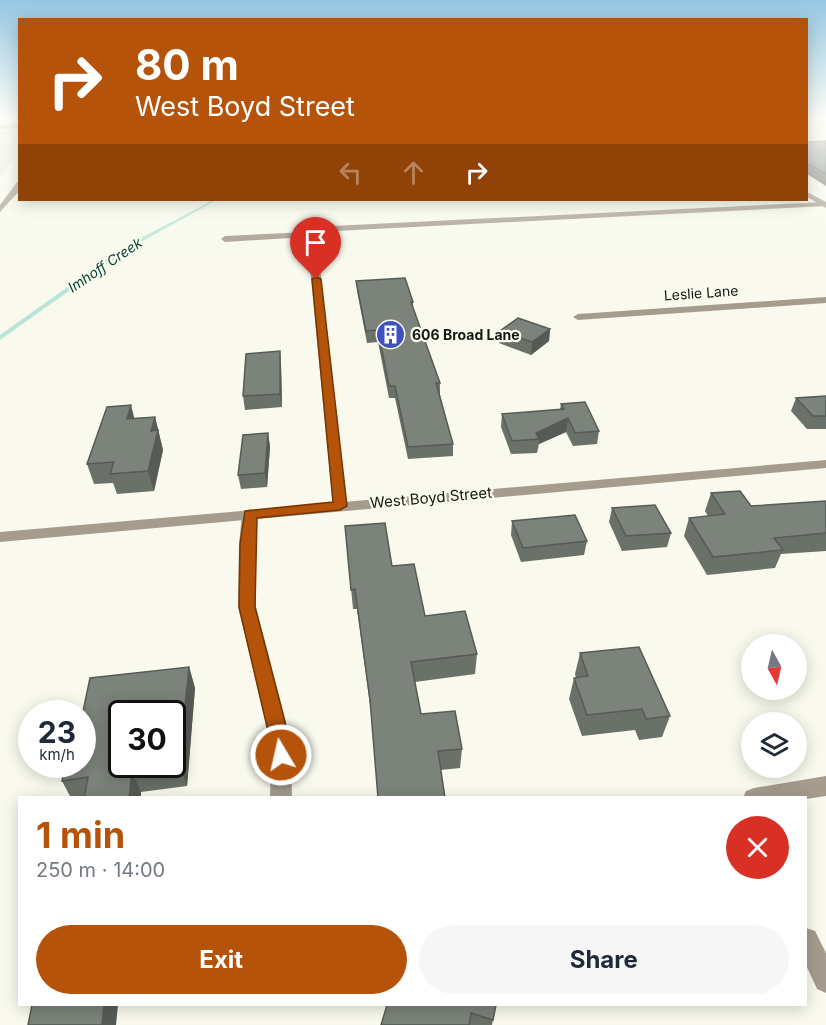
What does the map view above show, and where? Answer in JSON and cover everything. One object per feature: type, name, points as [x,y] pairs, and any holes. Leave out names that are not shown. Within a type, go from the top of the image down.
[{"type":"street","points":[[0,210],[18,187]]},
{"type":"street","points":[[808,195],[825,205]]},
{"type":"street","points":[[225,239],[311,232],[825,205]]},
{"type":"street","points":[[311,232],[340,506]]},
{"type":"street","name":"Leslie Lane","points":[[578,316],[826,300]]},
{"type":"street","name":"West Boyd Street","points":[[0,537],[826,464]]},
{"type":"street","points":[[250,514],[247,544],[247,607],[276,722],[281,755],[281,796]]},
{"type":"street","points":[[766,796],[826,786]]},
{"type":"street","points":[[807,942],[826,980]]},
{"type":"shaded area","points":[[0,165],[9,165],[0,176]]},
{"type":"building","points":[[810,165],[826,165],[826,174]]},
{"type":"building","points":[[405,278],[413,302],[411,302],[440,383],[436,383],[453,444],[408,447],[395,386],[389,386],[378,330],[366,331],[356,281]]},
{"type":"building","points":[[518,318],[550,329],[532,342],[500,331]]},
{"type":"building","points":[[280,351],[280,394],[243,396],[246,354]]},
{"type":"building","points":[[826,396],[826,416],[813,416],[796,398]]},
{"type":"building","points":[[585,402],[599,431],[575,433],[568,418],[536,433],[539,439],[512,441],[502,414],[564,409],[561,404]]},
{"type":"building","points":[[131,405],[127,419],[155,417],[151,431],[158,430],[148,471],[110,474],[114,462],[87,464],[107,407]]},
{"type":"building","points":[[268,433],[265,473],[238,475],[243,435]]},
{"type":"building","points":[[740,491],[751,506],[826,501],[826,533],[774,538],[783,550],[713,557],[689,518],[725,514],[711,493]]},
{"type":"building","points":[[655,505],[671,533],[626,536],[612,508]]},
{"type":"building","points":[[575,515],[587,541],[523,548],[512,521]]},
{"type":"building","points":[[385,523],[392,566],[414,564],[425,616],[465,611],[477,654],[411,662],[421,714],[455,711],[462,749],[438,751],[445,796],[378,796],[370,700],[355,589],[351,590],[345,526]]},
{"type":"building","points":[[639,647],[670,716],[646,719],[642,709],[587,715],[574,678],[588,676],[580,653]]},
{"type":"building","points":[[189,667],[186,700],[108,700],[108,778],[131,778],[129,796],[84,796],[88,778],[96,778],[96,700],[85,700],[90,678]]},
{"type":"building","points":[[63,778],[82,778],[62,781]]},
{"type":"building","points":[[32,1006],[104,1006],[102,1025],[28,1025]]},
{"type":"building","points":[[387,1006],[496,1006],[493,1020],[471,1013],[469,1025],[381,1025]]},
{"type":"waterway","name":"Imhoff Creek","points":[[0,338],[126,248],[213,201]]},
{"type":"place","name":"606 Broad Lane","points":[[391,335]]},
{"type":"route","points":[[281,755],[276,722],[250,628],[247,607],[247,544],[250,514],[340,506],[316,279]]}]
